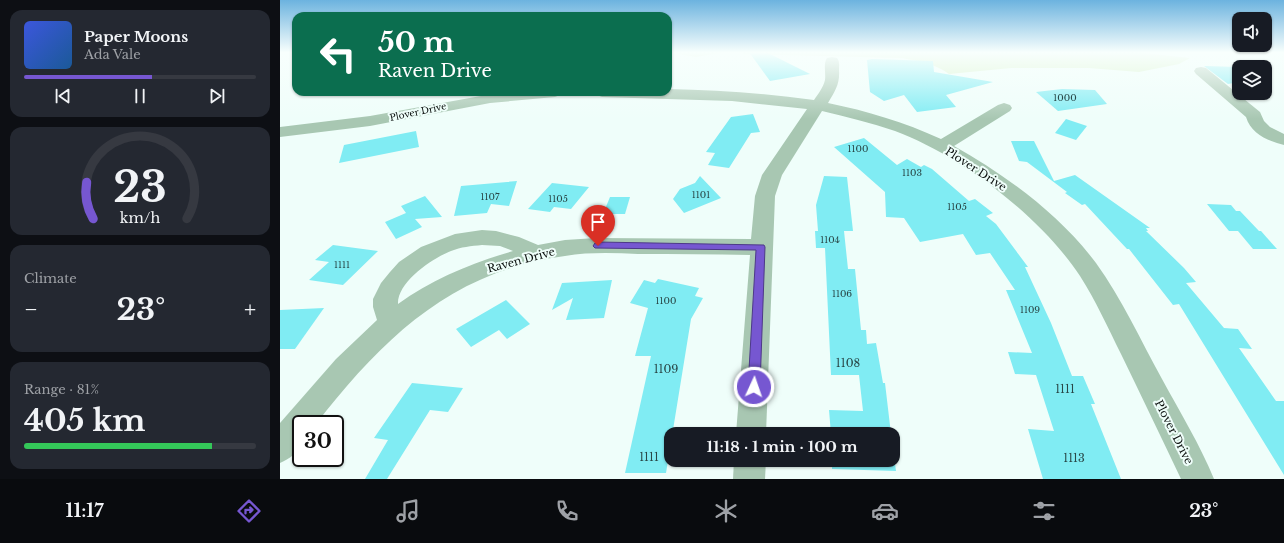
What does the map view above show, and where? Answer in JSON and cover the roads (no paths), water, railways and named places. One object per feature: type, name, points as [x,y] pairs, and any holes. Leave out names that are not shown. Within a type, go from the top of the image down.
[{"type":"street","points":[[751,427],[765,196],[772,175],[782,158],[829,89],[832,81],[832,74]]},
{"type":"street","points":[[1205,74],[1254,115],[1256,122],[1264,131],[1284,140]]},
{"type":"street","name":"Plover Drive","points":[[672,94],[748,96],[819,105],[865,117],[906,130],[941,146],[976,167],[1015,194],[1051,225],[1080,259],[1111,307],[1198,479]]},
{"type":"street","name":"Plover Drive","points":[[280,132],[355,124],[474,101],[520,96]]},
{"type":"street","points":[[941,146],[1004,108]]},
{"type":"street","points":[[391,323],[385,302],[391,286],[404,270],[424,255],[440,246],[462,240],[496,238],[512,242],[535,253]]},
{"type":"street","name":"Raven Drive","points":[[280,448],[313,403],[348,364],[391,323],[427,298],[464,277],[501,263],[535,253],[565,248],[598,246],[761,247]]},
{"type":"street","points":[[749,479],[750,467]]}]
